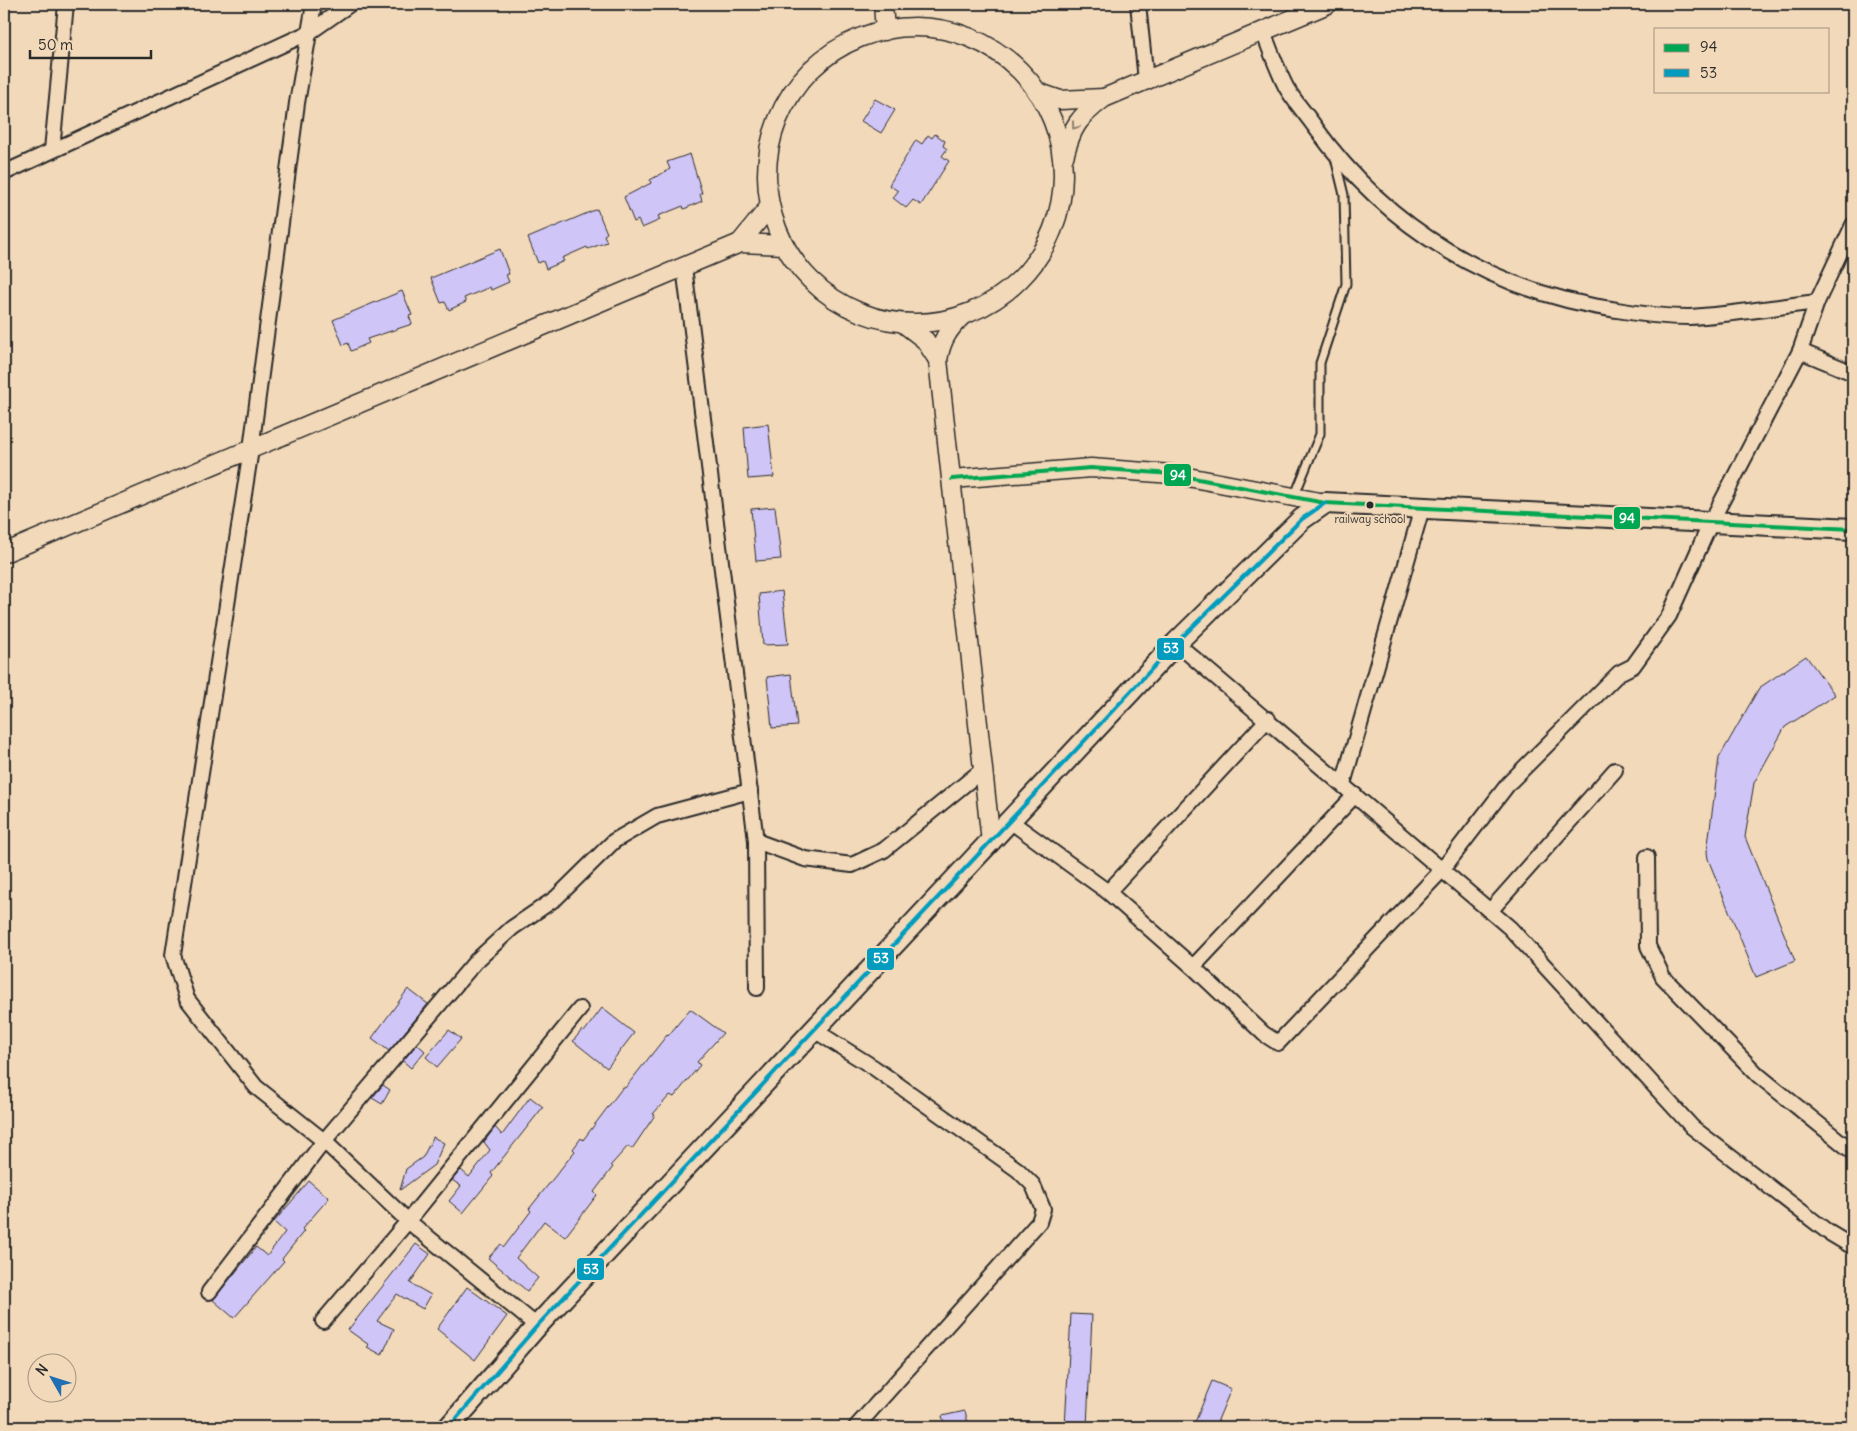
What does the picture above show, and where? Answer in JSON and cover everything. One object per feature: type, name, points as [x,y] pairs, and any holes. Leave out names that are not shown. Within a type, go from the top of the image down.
[{"type":"main road","points":[[449,1427],[537,1326],[1176,643],[1302,519],[1325,503],[1853,529]]},
{"type":"street","points":[[52,150],[66,4]]},
{"type":"street","points":[[314,4],[297,104],[251,449],[173,955],[187,999],[256,1087],[324,1141],[408,1220],[537,1326]]},
{"type":"street","points":[[4,173],[310,32],[350,4]]},
{"type":"street","points":[[884,4],[885,31]]},
{"type":"street","points":[[1138,4],[1146,80]]},
{"type":"street","points":[[1062,164],[1054,126],[1037,92],[1012,63],[980,42],[961,35],[933,29],[904,28],[885,31],[849,43],[817,65],[792,95],[782,112],[770,148],[767,177],[770,206],[784,244],[805,275],[833,299],[866,316],[903,323],[923,323],[963,315],[998,297],[1026,272],[1038,256],[1048,239],[1060,202],[1062,164],[1070,133],[1086,112],[1104,98],[1328,4]]},
{"type":"street","points":[[1263,31],[1287,88],[1334,153],[1368,190],[1405,222],[1454,255],[1519,287],[1581,305],[1643,314],[1688,317],[1817,302]]},
{"type":"street","points":[[1037,92],[1060,100],[1104,98]]},
{"type":"street","points":[[740,243],[770,206]]},
{"type":"street","points":[[1010,821],[1108,892],[1193,967],[1264,1034],[1278,1043],[1442,870],[1509,783],[1619,673],[1633,666],[1669,616],[1711,522],[1800,351],[1817,302],[1853,225]]},
{"type":"street","points":[[4,553],[740,243],[784,244]]},
{"type":"street","points":[[684,267],[756,841],[758,988]]},
{"type":"street","points":[[963,315],[946,334],[940,346],[938,360],[952,479],[981,771],[991,842]]},
{"type":"street","points":[[903,323],[925,340],[938,360]]},
{"type":"street","points":[[1800,351],[1853,373]]},
{"type":"street","points":[[952,479],[1092,468],[1172,474],[1325,503]]},
{"type":"street","points":[[1343,784],[1422,508]]},
{"type":"street","points":[[1176,643],[1510,928],[1692,1127],[1828,1232],[1853,1247]]},
{"type":"street","points":[[1108,892],[1268,720]]},
{"type":"street","points":[[1490,911],[1615,770]]},
{"type":"street","points":[[756,841],[771,848],[805,858],[852,865],[884,850],[981,771]]},
{"type":"street","points":[[209,1292],[324,1141],[476,961],[512,928],[556,898],[614,841],[657,816],[750,791]]},
{"type":"street","points":[[1193,967],[1355,795]]},
{"type":"street","points":[[1647,857],[1648,946],[1663,977],[1758,1075],[1853,1152]]},
{"type":"street","points":[[323,1321],[408,1220],[580,1008]]},
{"type":"street","points":[[814,1030],[873,1067],[1018,1170],[1033,1184],[1043,1209],[1039,1222],[856,1427]]},
{"type":"lane","points":[[1294,497],[1320,434],[1320,363],[1346,284],[1344,195],[1334,153]]},
{"type":"building","points":[[875,99],[895,110],[881,133],[861,121]]},
{"type":"building","points":[[935,134],[945,141],[943,146],[947,149],[942,156],[949,161],[921,205],[913,200],[906,208],[893,198],[898,191],[889,185],[916,140],[922,144],[928,135],[932,138]]},
{"type":"building","points":[[690,154],[702,193],[700,194],[702,201],[684,209],[683,206],[658,216],[660,220],[642,228],[638,220],[634,222],[624,197],[651,183],[650,180],[670,169],[667,162]]},
{"type":"building","points":[[597,209],[607,233],[604,235],[607,242],[588,249],[587,247],[562,258],[564,261],[546,269],[543,261],[538,263],[528,238]]},
{"type":"building","points":[[500,249],[509,274],[506,275],[509,282],[491,290],[490,287],[464,298],[466,302],[449,310],[445,302],[441,303],[431,278]]},
{"type":"building","points":[[402,291],[412,315],[409,316],[412,324],[367,339],[369,343],[351,351],[348,343],[343,345],[333,320]]},
{"type":"building","points":[[768,424],[774,477],[748,479],[744,427]]},
{"type":"building","points":[[775,507],[781,559],[756,561],[751,509]]},
{"type":"building","points":[[782,591],[788,644],[763,645],[759,594]]},
{"type":"building","points":[[1806,656],[1835,695],[1785,727],[1754,783],[1745,837],[1795,961],[1756,977],[1708,859],[1707,852],[1719,758],[1759,688]]},
{"type":"building","points":[[791,674],[797,726],[772,728],[767,677]]},
{"type":"building","points":[[408,989],[428,1004],[389,1051],[372,1038]]},
{"type":"building","points":[[602,1008],[634,1033],[607,1068],[573,1041],[582,1030],[584,1032]]},
{"type":"building","points":[[690,1009],[723,1033],[697,1062],[700,1065],[674,1097],[670,1095],[653,1114],[655,1115],[632,1149],[628,1146],[611,1165],[613,1167],[594,1192],[597,1195],[565,1237],[544,1221],[516,1258],[538,1278],[527,1291],[488,1258],[501,1244],[504,1247],[531,1211],[529,1209],[575,1151],[573,1149],[581,1138],[583,1140],[623,1087],[625,1088]]},
{"type":"building","points":[[449,1030],[461,1039],[437,1067],[426,1057]]},
{"type":"building","points":[[417,1044],[425,1051],[411,1068],[403,1061]]},
{"type":"building","points":[[383,1085],[390,1090],[382,1104],[372,1098]]},
{"type":"building","points":[[530,1097],[543,1107],[491,1173],[493,1176],[463,1213],[449,1201],[461,1186],[452,1180],[461,1170],[469,1177],[490,1150],[484,1142],[495,1127],[502,1135]]},
{"type":"building","points":[[433,1137],[444,1143],[434,1165],[400,1190],[406,1169],[423,1157]]},
{"type":"building","points":[[309,1181],[329,1198],[302,1229],[304,1231],[282,1259],[284,1261],[234,1318],[213,1300],[256,1247],[267,1256],[285,1232],[274,1222]]},
{"type":"building","points":[[416,1244],[430,1254],[410,1283],[431,1295],[423,1309],[397,1294],[377,1321],[394,1329],[382,1355],[367,1347],[369,1345],[348,1330]]},
{"type":"building","points":[[467,1287],[507,1316],[475,1360],[437,1329]]},
{"type":"building","points":[[1071,1314],[1092,1315],[1087,1427],[1065,1427]]},
{"type":"building","points":[[1212,1381],[1231,1389],[1215,1427],[1193,1427]]},
{"type":"building","points":[[965,1411],[969,1427],[945,1427],[942,1416]]},
{"type":"transit line","name":"94","points":[[952,479],[1091,468],[1172,474],[1325,503],[1853,529]]},
{"type":"transit line","name":"53","points":[[449,1427],[537,1326],[1176,643],[1302,519],[1325,503]]},
{"type":"place","name":"railway school","points":[[1370,505]]}]
